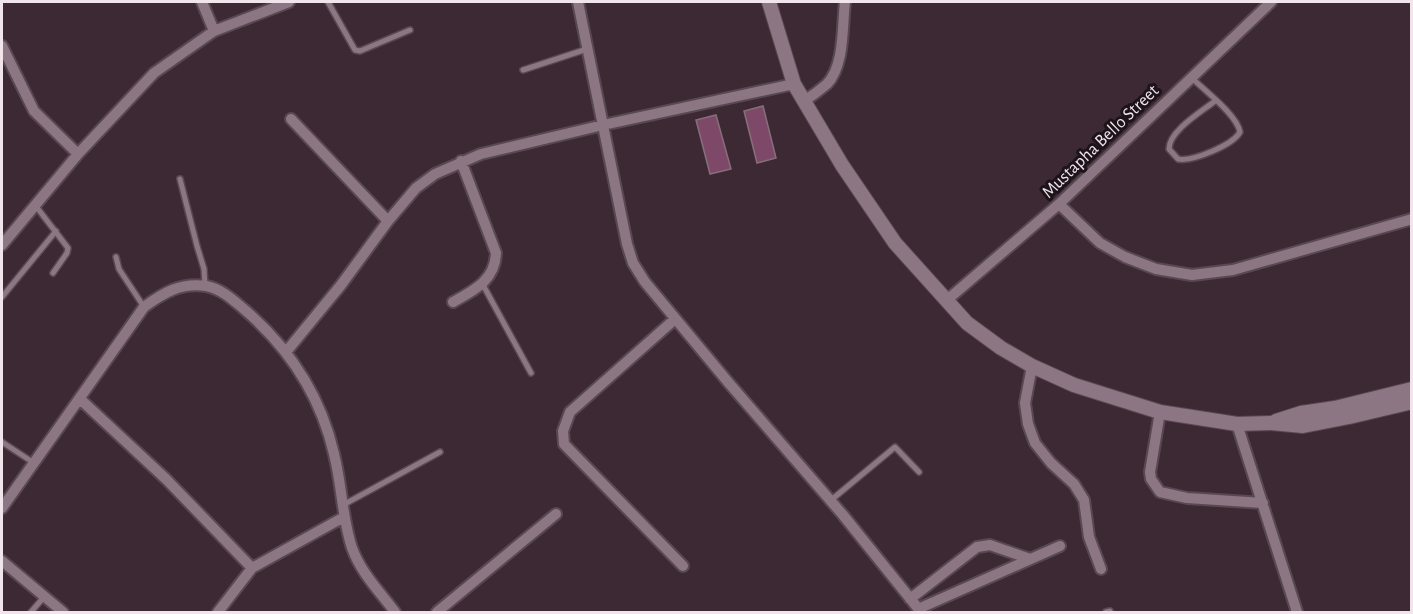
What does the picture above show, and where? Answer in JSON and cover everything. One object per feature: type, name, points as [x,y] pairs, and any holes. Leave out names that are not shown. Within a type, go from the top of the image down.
[{"type":"street","points":[[202,2],[214,31]]},
{"type":"street","points":[[2,245],[78,154],[154,73],[214,31],[271,5],[289,2]]},
{"type":"street","points":[[578,2],[627,244],[633,263],[645,282],[675,319],[920,611],[947,596],[1060,546]]},
{"type":"street","points":[[769,2],[794,84],[842,165],[896,243],[967,322],[1001,348],[1032,366],[1074,385],[1160,412],[1237,424],[1271,423],[1304,426],[1412,402]]},
{"type":"street","points":[[804,101],[827,83],[835,70],[842,44],[845,2]]},
{"type":"street","name":"Mustapha Bello Street","points":[[947,300],[1059,204],[1271,2]]},
{"type":"street","points":[[2,46],[34,111],[78,154]]},
{"type":"street","points":[[286,352],[341,285],[388,221],[416,188],[435,174],[481,154],[603,124],[794,84]]},
{"type":"street","points":[[291,119],[388,221]]},
{"type":"street","points":[[453,302],[482,283],[496,266],[496,253],[461,161]]},
{"type":"street","points":[[1059,204],[1100,243],[1125,257],[1156,269],[1192,275],[1233,270],[1412,219]]},
{"type":"street","points":[[2,508],[144,307],[171,290],[185,286],[205,286],[226,295],[264,327],[286,352],[304,378],[318,405],[334,454],[352,550],[365,573],[395,612]]},
{"type":"street","points":[[675,319],[570,412],[562,431],[564,444],[683,566]]},
{"type":"street","points":[[1032,366],[1025,403],[1028,424],[1035,444],[1051,464],[1074,484],[1084,500],[1089,537],[1101,569]]},
{"type":"street","points":[[1271,423],[1301,413],[1335,408],[1412,389]]},
{"type":"street","points":[[80,399],[166,479],[252,568]]},
{"type":"street","points":[[1160,412],[1150,472],[1151,479],[1160,492],[1187,498],[1263,503]]},
{"type":"street","points":[[1237,424],[1297,612]]},
{"type":"street","points":[[437,612],[556,514]]},
{"type":"street","points":[[218,612],[252,568],[344,517]]},
{"type":"street","points":[[910,599],[976,547],[990,545],[1030,559]]},
{"type":"street","points":[[2,561],[63,612]]},
{"type":"street","points":[[934,580],[947,596]]},
{"type":"lane","points":[[328,2],[355,50],[360,51],[410,30]]},
{"type":"lane","points":[[524,70],[587,49]]},
{"type":"lane","points":[[1191,77],[1215,101],[1239,126],[1238,136],[1191,160],[1178,159],[1169,149],[1169,142],[1173,134],[1215,101]]},
{"type":"lane","points":[[180,179],[197,246],[202,256],[205,286]]},
{"type":"lane","points":[[35,205],[68,248],[53,273]]},
{"type":"lane","points":[[2,297],[56,231]]},
{"type":"lane","points":[[116,257],[119,269],[144,307]]},
{"type":"lane","points":[[482,283],[531,373]]},
{"type":"lane","points":[[2,442],[34,464]]},
{"type":"lane","points":[[830,501],[895,447],[919,472]]},
{"type":"lane","points":[[343,505],[440,452]]},
{"type":"lane","points":[[31,612],[44,597]]},
{"type":"building","points":[[763,106],[776,158],[757,163],[744,111]]},
{"type":"building","points":[[716,115],[731,169],[710,174],[696,120]]}]
